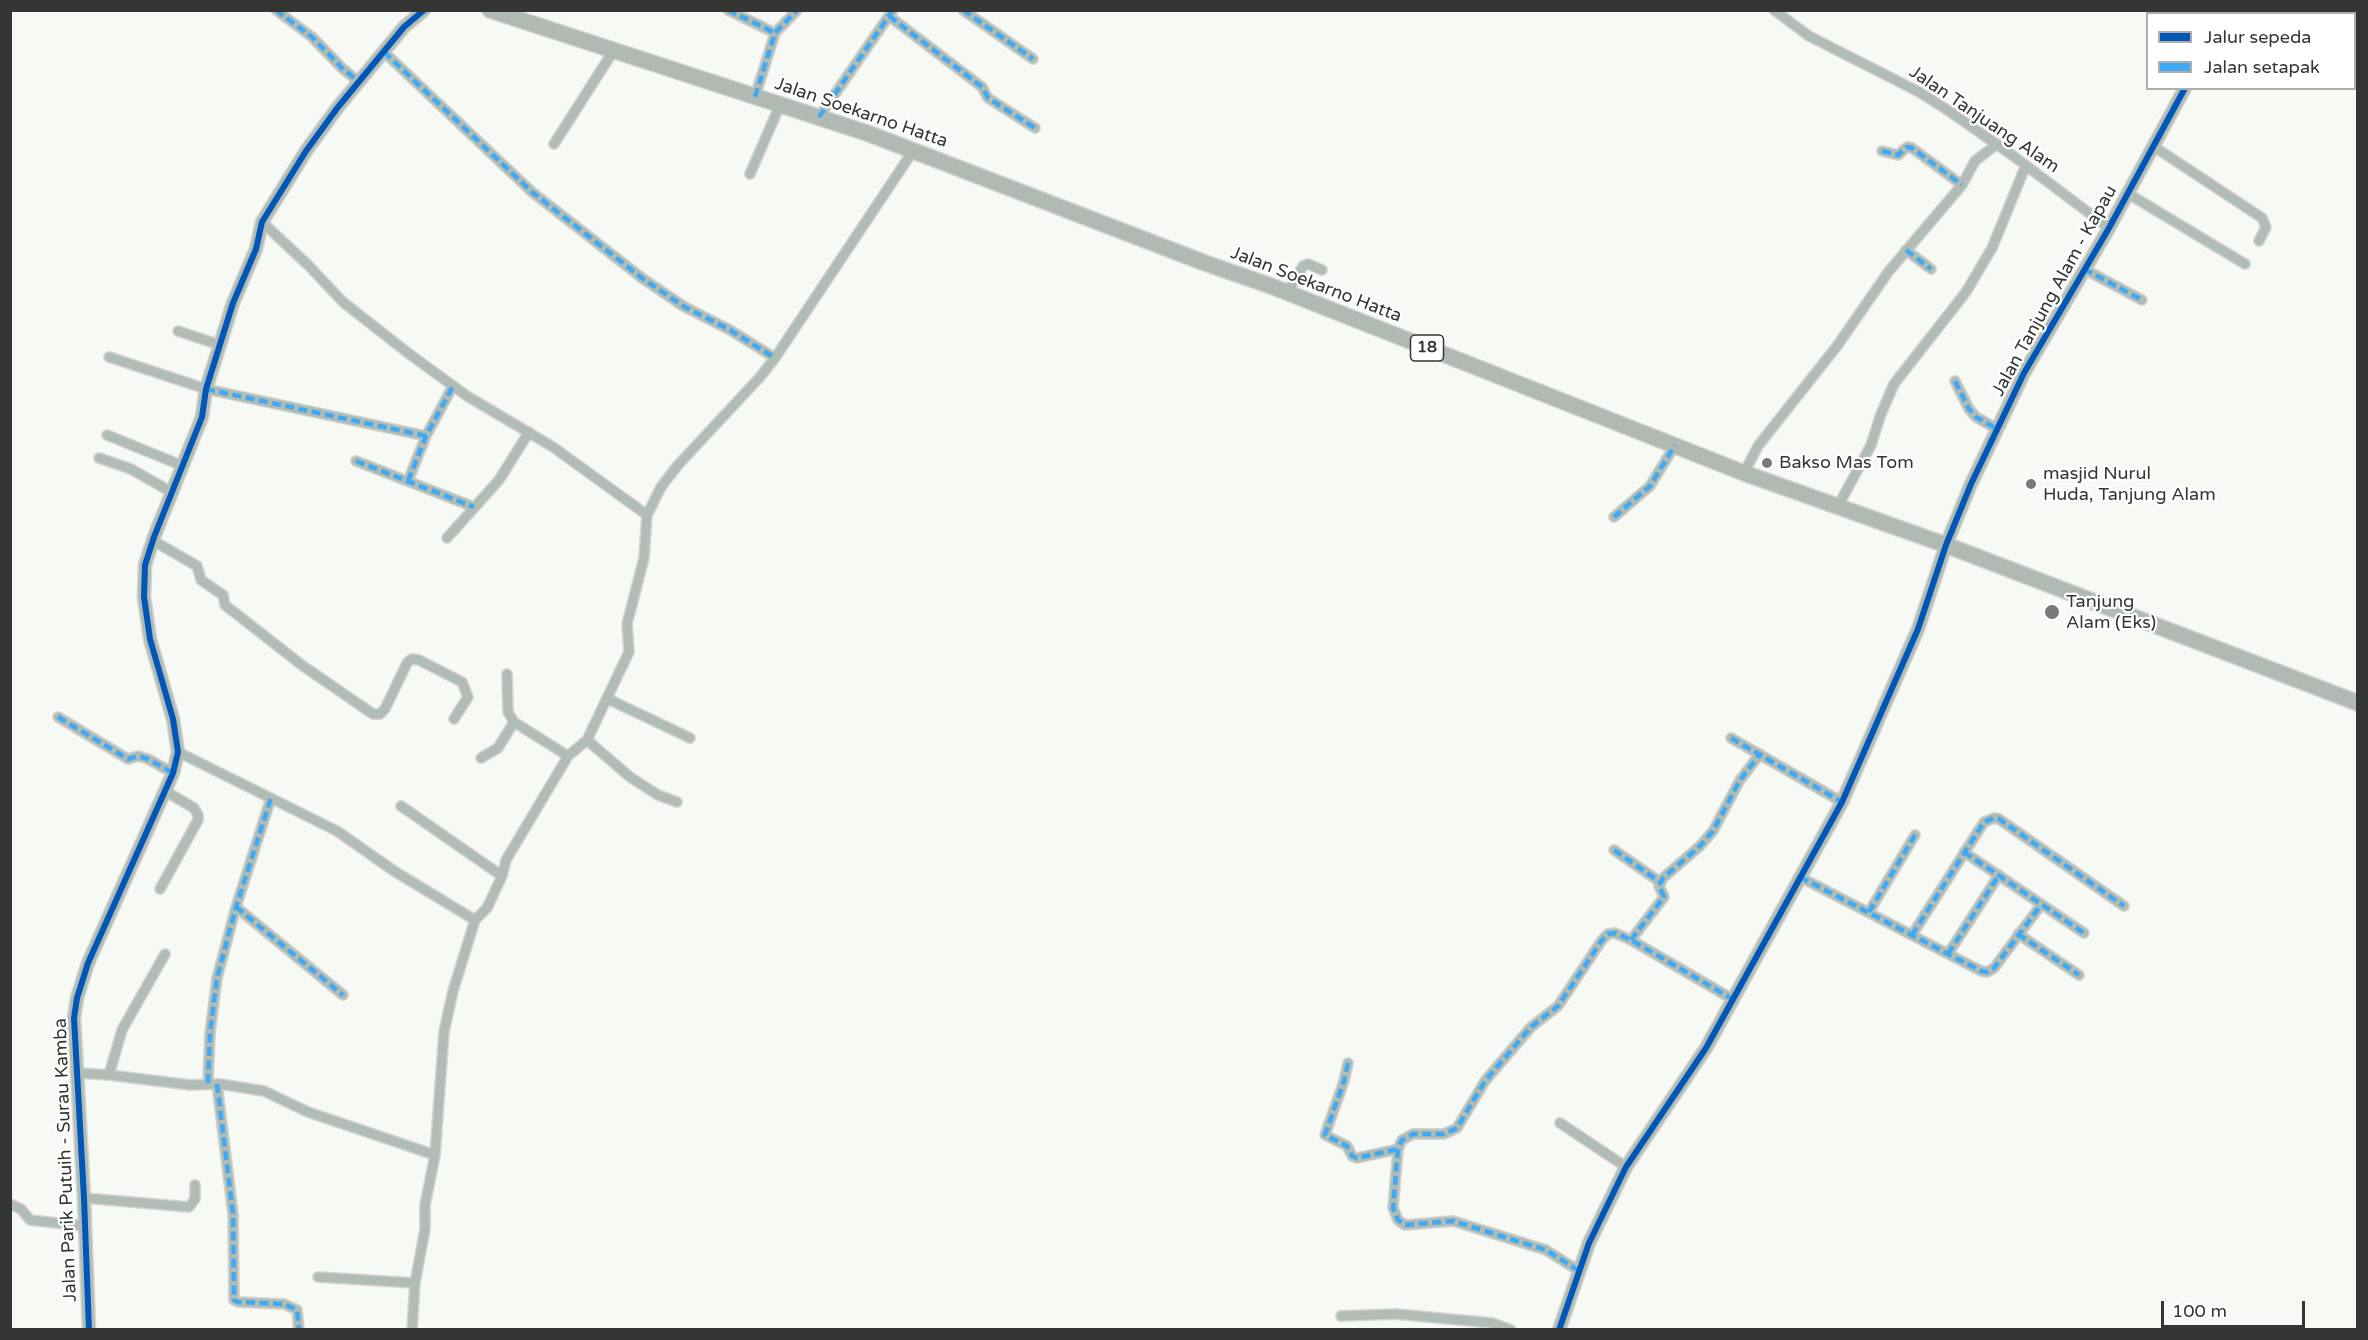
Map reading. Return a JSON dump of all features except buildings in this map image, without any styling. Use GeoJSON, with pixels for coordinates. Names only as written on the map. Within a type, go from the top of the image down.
{"type":"FeatureCollection","features":[{"type":"Feature","properties":{"kind":"highway","name":"Jalan Soekarno Hatta"},"geometry":{"type":"LineString","coordinates":[[490,10],[819,117],[913,151],[1287,293],[1744,473],[1946,545],[2358,703]]}},
{"type":"Feature","properties":{"kind":"street"},"geometry":{"type":"LineString","coordinates":[[276,10],[312,37],[358,81]]}},
{"type":"Feature","properties":{"kind":"street","name":"Jalan Parik Putuih - Surau Kamba"},"geometry":{"type":"LineString","coordinates":[[88,1329],[84,1198],[74,1018],[82,979],[173,773],[178,752],[173,720],[150,639],[144,597],[145,565],[152,540],[202,417],[206,389],[233,303],[256,249],[262,222],[315,138],[358,81],[404,27],[424,10]]}},
{"type":"Feature","properties":{"kind":"street"},"geometry":{"type":"LineString","coordinates":[[728,10],[775,33]]}},
{"type":"Feature","properties":{"kind":"street"},"geometry":{"type":"LineString","coordinates":[[755,97],[775,33],[797,10]]}},
{"type":"Feature","properties":{"kind":"street"},"geometry":{"type":"LineString","coordinates":[[963,10],[1033,59]]}},
{"type":"Feature","properties":{"kind":"street","name":"Jalan Tanjuang Alam"},"geometry":{"type":"LineString","coordinates":[[1774,10],[1809,36],[1919,92],[1997,144],[2109,228]]}},
{"type":"Feature","properties":{"kind":"street"},"geometry":{"type":"LineString","coordinates":[[819,117],[891,13],[982,87],[988,98],[1035,128]]}},
{"type":"Feature","properties":{"kind":"street"},"geometry":{"type":"LineString","coordinates":[[554,144],[614,50]]}},
{"type":"Feature","properties":{"kind":"street"},"geometry":{"type":"LineString","coordinates":[[384,52],[532,192],[642,278],[675,300],[775,358]]}},
{"type":"Feature","properties":{"kind":"street","name":"Jalan Tanjung Alam - Kapau"},"geometry":{"type":"LineString","coordinates":[[1559,1329],[1601,1215],[1626,1167],[1706,1048],[1842,802],[1918,629],[1946,545],[1997,429],[2024,373],[2109,228],[2184,90]]}},
{"type":"Feature","properties":{"kind":"street"},"geometry":{"type":"LineString","coordinates":[[750,174],[780,105]]}},
{"type":"Feature","properties":{"kind":"street"},"geometry":{"type":"LineString","coordinates":[[1744,473],[1758,446],[1837,346],[1889,271],[1962,185],[1975,161],[1997,144]]}},
{"type":"Feature","properties":{"kind":"street"},"geometry":{"type":"LineString","coordinates":[[2153,146],[2262,218],[2266,227],[2259,241]]}},
{"type":"Feature","properties":{"kind":"street"},"geometry":{"type":"LineString","coordinates":[[1882,151],[1898,155],[1907,147],[1912,148],[1962,185]]}},
{"type":"Feature","properties":{"kind":"street"},"geometry":{"type":"LineString","coordinates":[[412,1329],[415,1283],[425,1229],[424,1205],[435,1155],[444,1032],[453,991],[476,920],[487,908],[502,876],[506,860],[568,756],[586,740],[629,652],[627,624],[644,558],[647,515],[660,487],[760,378],[775,358],[913,151]]}},
{"type":"Feature","properties":{"kind":"street"},"geometry":{"type":"LineString","coordinates":[[1837,508],[1871,445],[1894,384],[1965,292],[1992,248],[2026,165]]}},
{"type":"Feature","properties":{"kind":"street"},"geometry":{"type":"LineString","coordinates":[[2127,193],[2245,264]]}},
{"type":"Feature","properties":{"kind":"street"},"geometry":{"type":"LineString","coordinates":[[262,222],[308,265],[343,303],[453,386],[553,447],[647,515]]}},
{"type":"Feature","properties":{"kind":"street"},"geometry":{"type":"LineString","coordinates":[[1906,250],[1932,268]]}},
{"type":"Feature","properties":{"kind":"street"},"geometry":{"type":"LineString","coordinates":[[1287,293],[1303,266],[1308,264],[1322,270]]}},
{"type":"Feature","properties":{"kind":"street"},"geometry":{"type":"LineString","coordinates":[[2084,269],[2142,300]]}},
{"type":"Feature","properties":{"kind":"street"},"geometry":{"type":"LineString","coordinates":[[178,331],[220,345]]}},
{"type":"Feature","properties":{"kind":"street"},"geometry":{"type":"LineString","coordinates":[[109,357],[206,389],[426,436]]}},
{"type":"Feature","properties":{"kind":"street"},"geometry":{"type":"LineString","coordinates":[[1955,381],[1969,409],[1976,417],[1997,429]]}},
{"type":"Feature","properties":{"kind":"street"},"geometry":{"type":"LineString","coordinates":[[408,481],[426,436],[453,386]]}},
{"type":"Feature","properties":{"kind":"street"},"geometry":{"type":"LineString","coordinates":[[447,538],[499,480],[529,432]]}},
{"type":"Feature","properties":{"kind":"street"},"geometry":{"type":"LineString","coordinates":[[106,435],[183,466]]}},
{"type":"Feature","properties":{"kind":"street"},"geometry":{"type":"LineString","coordinates":[[1614,517],[1650,486],[1675,445]]}},
{"type":"Feature","properties":{"kind":"street"},"geometry":{"type":"LineString","coordinates":[[99,458],[131,469],[173,493]]}},
{"type":"Feature","properties":{"kind":"street"},"geometry":{"type":"LineString","coordinates":[[356,461],[474,507]]}},
{"type":"Feature","properties":{"kind":"street"},"geometry":{"type":"LineString","coordinates":[[152,540],[197,566],[201,579],[223,595],[225,605],[303,666],[373,714],[380,714],[386,709],[407,663],[412,658],[462,682],[468,697],[454,719]]}},
{"type":"Feature","properties":{"kind":"street"},"geometry":{"type":"LineString","coordinates":[[507,674],[508,712],[514,723],[568,756]]}},
{"type":"Feature","properties":{"kind":"street"},"geometry":{"type":"LineString","coordinates":[[608,699],[690,738]]}},
{"type":"Feature","properties":{"kind":"street"},"geometry":{"type":"LineString","coordinates":[[58,717],[128,759],[138,756],[148,759],[173,773]]}},
{"type":"Feature","properties":{"kind":"street"},"geometry":{"type":"LineString","coordinates":[[481,758],[498,748],[514,723]]}},
{"type":"Feature","properties":{"kind":"street"},"geometry":{"type":"LineString","coordinates":[[1731,738],[1842,802]]}},
{"type":"Feature","properties":{"kind":"street"},"geometry":{"type":"LineString","coordinates":[[586,740],[630,777],[658,795],[677,802]]}},
{"type":"Feature","properties":{"kind":"street"},"geometry":{"type":"LineString","coordinates":[[178,752],[337,831],[394,871],[476,920]]}},
{"type":"Feature","properties":{"kind":"street"},"geometry":{"type":"LineString","coordinates":[[1631,940],[1664,897],[1659,886],[1660,882],[1713,831],[1740,780],[1760,754]]}},
{"type":"Feature","properties":{"kind":"street"},"geometry":{"type":"LineString","coordinates":[[160,889],[198,820],[194,808],[165,791]]}},
{"type":"Feature","properties":{"kind":"street"},"geometry":{"type":"LineString","coordinates":[[271,798],[236,907],[217,978],[210,1033],[213,1084],[233,1214],[234,1300],[284,1304],[297,1310],[299,1329]]}},
{"type":"Feature","properties":{"kind":"street"},"geometry":{"type":"LineString","coordinates":[[401,806],[502,876]]}},
{"type":"Feature","properties":{"kind":"street"},"geometry":{"type":"LineString","coordinates":[[1912,935],[1988,818],[1999,819],[2124,906]]}},
{"type":"Feature","properties":{"kind":"street"},"geometry":{"type":"LineString","coordinates":[[1869,912],[1916,835]]}},
{"type":"Feature","properties":{"kind":"street"},"geometry":{"type":"LineString","coordinates":[[1614,849],[1660,882]]}},
{"type":"Feature","properties":{"kind":"street"},"geometry":{"type":"LineString","coordinates":[[1964,852],[2084,933]]}},
{"type":"Feature","properties":{"kind":"street"},"geometry":{"type":"LineString","coordinates":[[1948,954],[1999,875]]}},
{"type":"Feature","properties":{"kind":"street"},"geometry":{"type":"LineString","coordinates":[[1800,877],[1981,971],[1987,972],[1994,968],[2041,904]]}},
{"type":"Feature","properties":{"kind":"street"},"geometry":{"type":"LineString","coordinates":[[236,907],[343,994]]}},
{"type":"Feature","properties":{"kind":"street"},"geometry":{"type":"LineString","coordinates":[[1579,1271],[1539,1248],[1454,1221],[1405,1225],[1398,1220],[1393,1208],[1398,1149],[1407,1135],[1444,1134],[1457,1128],[1485,1081],[1531,1027],[1558,1006],[1608,934],[1615,933],[1631,940],[1734,1000]]}},
{"type":"Feature","properties":{"kind":"street"},"geometry":{"type":"LineString","coordinates":[[2018,934],[2079,975]]}},
{"type":"Feature","properties":{"kind":"street"},"geometry":{"type":"LineString","coordinates":[[109,1075],[122,1030],[165,954]]}},
{"type":"Feature","properties":{"kind":"street"},"geometry":{"type":"LineString","coordinates":[[1348,1063],[1325,1135],[1347,1146],[1352,1156],[1357,1158],[1398,1149]]}},
{"type":"Feature","properties":{"kind":"street"},"geometry":{"type":"LineString","coordinates":[[78,1073],[190,1085],[213,1084],[264,1091],[308,1112],[435,1155]]}},
{"type":"Feature","properties":{"kind":"street"},"geometry":{"type":"LineString","coordinates":[[1560,1123],[1626,1167]]}},
{"type":"Feature","properties":{"kind":"street"},"geometry":{"type":"LineString","coordinates":[[84,1198],[189,1207],[195,1199],[195,1185]]}},
{"type":"Feature","properties":{"kind":"street"},"geometry":{"type":"LineString","coordinates":[[10,1204],[21,1209],[30,1220],[84,1226]]}},
{"type":"Feature","properties":{"kind":"street"},"geometry":{"type":"LineString","coordinates":[[318,1277],[415,1283]]}},
{"type":"Feature","properties":{"kind":"street"},"geometry":{"type":"LineString","coordinates":[[1341,1316],[1396,1314],[1492,1323],[1511,1329]]}},
{"type":"Feature","properties":{"kind":"marked path"},"geometry":{"type":"LineString","coordinates":[[276,10],[312,37],[358,81]]}},
{"type":"Feature","properties":{"kind":"marked path"},"geometry":{"type":"LineString","coordinates":[[728,10],[775,33]]}},
{"type":"Feature","properties":{"kind":"marked path"},"geometry":{"type":"LineString","coordinates":[[755,97],[775,33],[797,10]]}},
{"type":"Feature","properties":{"kind":"marked path"},"geometry":{"type":"LineString","coordinates":[[819,117],[893,10]]}},
{"type":"Feature","properties":{"kind":"marked path"},"geometry":{"type":"LineString","coordinates":[[963,10],[1033,59]]}},
{"type":"Feature","properties":{"kind":"marked path"},"geometry":{"type":"LineString","coordinates":[[889,16],[982,87],[988,98],[1035,128]]}},
{"type":"Feature","properties":{"kind":"marked path"},"geometry":{"type":"LineString","coordinates":[[384,52],[532,192],[642,278],[683,306],[730,330],[775,358]]}},
{"type":"Feature","properties":{"kind":"marked path"},"geometry":{"type":"LineString","coordinates":[[1882,151],[1898,155],[1907,147],[1912,148],[1962,185]]}},
{"type":"Feature","properties":{"kind":"marked path"},"geometry":{"type":"LineString","coordinates":[[1906,250],[1931,269]]}},
{"type":"Feature","properties":{"kind":"marked path"},"geometry":{"type":"LineString","coordinates":[[2084,269],[2142,300]]}},
{"type":"Feature","properties":{"kind":"marked path"},"geometry":{"type":"LineString","coordinates":[[1955,381],[1969,409],[1976,417],[1997,429]]}},
{"type":"Feature","properties":{"kind":"marked path"},"geometry":{"type":"LineString","coordinates":[[408,481],[426,436],[453,386]]}},
{"type":"Feature","properties":{"kind":"marked path"},"geometry":{"type":"LineString","coordinates":[[206,389],[426,436]]}},
{"type":"Feature","properties":{"kind":"marked path"},"geometry":{"type":"LineString","coordinates":[[1614,517],[1650,486],[1675,445]]}},
{"type":"Feature","properties":{"kind":"marked path"},"geometry":{"type":"LineString","coordinates":[[356,461],[474,507]]}},
{"type":"Feature","properties":{"kind":"marked path"},"geometry":{"type":"LineString","coordinates":[[58,717],[128,759],[138,756],[148,759],[173,773]]}},
{"type":"Feature","properties":{"kind":"marked path"},"geometry":{"type":"LineString","coordinates":[[1731,738],[1842,802]]}},
{"type":"Feature","properties":{"kind":"marked path"},"geometry":{"type":"LineString","coordinates":[[1631,940],[1664,897],[1659,886],[1663,878],[1700,846],[1713,831],[1740,780],[1760,754]]}},
{"type":"Feature","properties":{"kind":"marked path"},"geometry":{"type":"LineString","coordinates":[[208,1083],[210,1033],[217,978],[236,907],[271,798]]}},
{"type":"Feature","properties":{"kind":"marked path"},"geometry":{"type":"LineString","coordinates":[[1912,935],[1984,822],[1994,818],[1999,819],[2124,906]]}},
{"type":"Feature","properties":{"kind":"marked path"},"geometry":{"type":"LineString","coordinates":[[1869,912],[1915,835]]}},
{"type":"Feature","properties":{"kind":"marked path"},"geometry":{"type":"LineString","coordinates":[[1614,850],[1660,882]]}},
{"type":"Feature","properties":{"kind":"marked path"},"geometry":{"type":"LineString","coordinates":[[1964,852],[2084,933]]}},
{"type":"Feature","properties":{"kind":"marked path"},"geometry":{"type":"LineString","coordinates":[[1948,954],[1999,875]]}},
{"type":"Feature","properties":{"kind":"marked path"},"geometry":{"type":"LineString","coordinates":[[1800,877],[1981,971],[1987,972],[1994,968],[2041,905]]}},
{"type":"Feature","properties":{"kind":"marked path"},"geometry":{"type":"LineString","coordinates":[[236,907],[343,995]]}},
{"type":"Feature","properties":{"kind":"marked path"},"geometry":{"type":"LineString","coordinates":[[1579,1271],[1546,1250],[1453,1221],[1405,1225],[1398,1220],[1393,1208],[1398,1149],[1402,1140],[1413,1134],[1444,1134],[1457,1128],[1485,1081],[1531,1027],[1558,1006],[1608,934],[1615,933],[1631,940],[1734,1000]]}},
{"type":"Feature","properties":{"kind":"marked path"},"geometry":{"type":"LineString","coordinates":[[2018,934],[2079,975]]}},
{"type":"Feature","properties":{"kind":"marked path"},"geometry":{"type":"LineString","coordinates":[[1348,1063],[1325,1135],[1347,1146],[1352,1156],[1357,1158],[1398,1149]]}},
{"type":"Feature","properties":{"kind":"marked path"},"geometry":{"type":"LineString","coordinates":[[217,1084],[233,1214],[234,1300],[284,1304],[297,1310],[299,1330]]}},
{"type":"Feature","properties":{"kind":"cycle path"},"geometry":{"type":"LineString","coordinates":[[89,1330],[74,1018],[77,998],[88,963],[173,773],[178,752],[173,719],[150,639],[144,597],[145,565],[202,417],[206,389],[233,303],[256,249],[262,222],[306,151],[338,107],[404,27],[424,10]]}},
{"type":"Feature","properties":{"kind":"cycle path"},"geometry":{"type":"LineString","coordinates":[[1559,1330],[1589,1243],[1626,1167],[1706,1048],[1842,802],[1918,629],[1946,545],[1971,484],[2024,373],[2109,228],[2184,90]]}},
{"type":"Feature","properties":{"kind":"place","name":"Bakso Mas Tom"},"geometry":{"type":"Point","coordinates":[1767,463]}},
{"type":"Feature","properties":{"kind":"place","name":"masjid Nurul Huda, Tanjung Alam"},"geometry":{"type":"Point","coordinates":[2031,484]}},
{"type":"Feature","properties":{"kind":"place","name":"Tanjung Alam (Eks)"},"geometry":{"type":"Point","coordinates":[2052,612]}}]}
